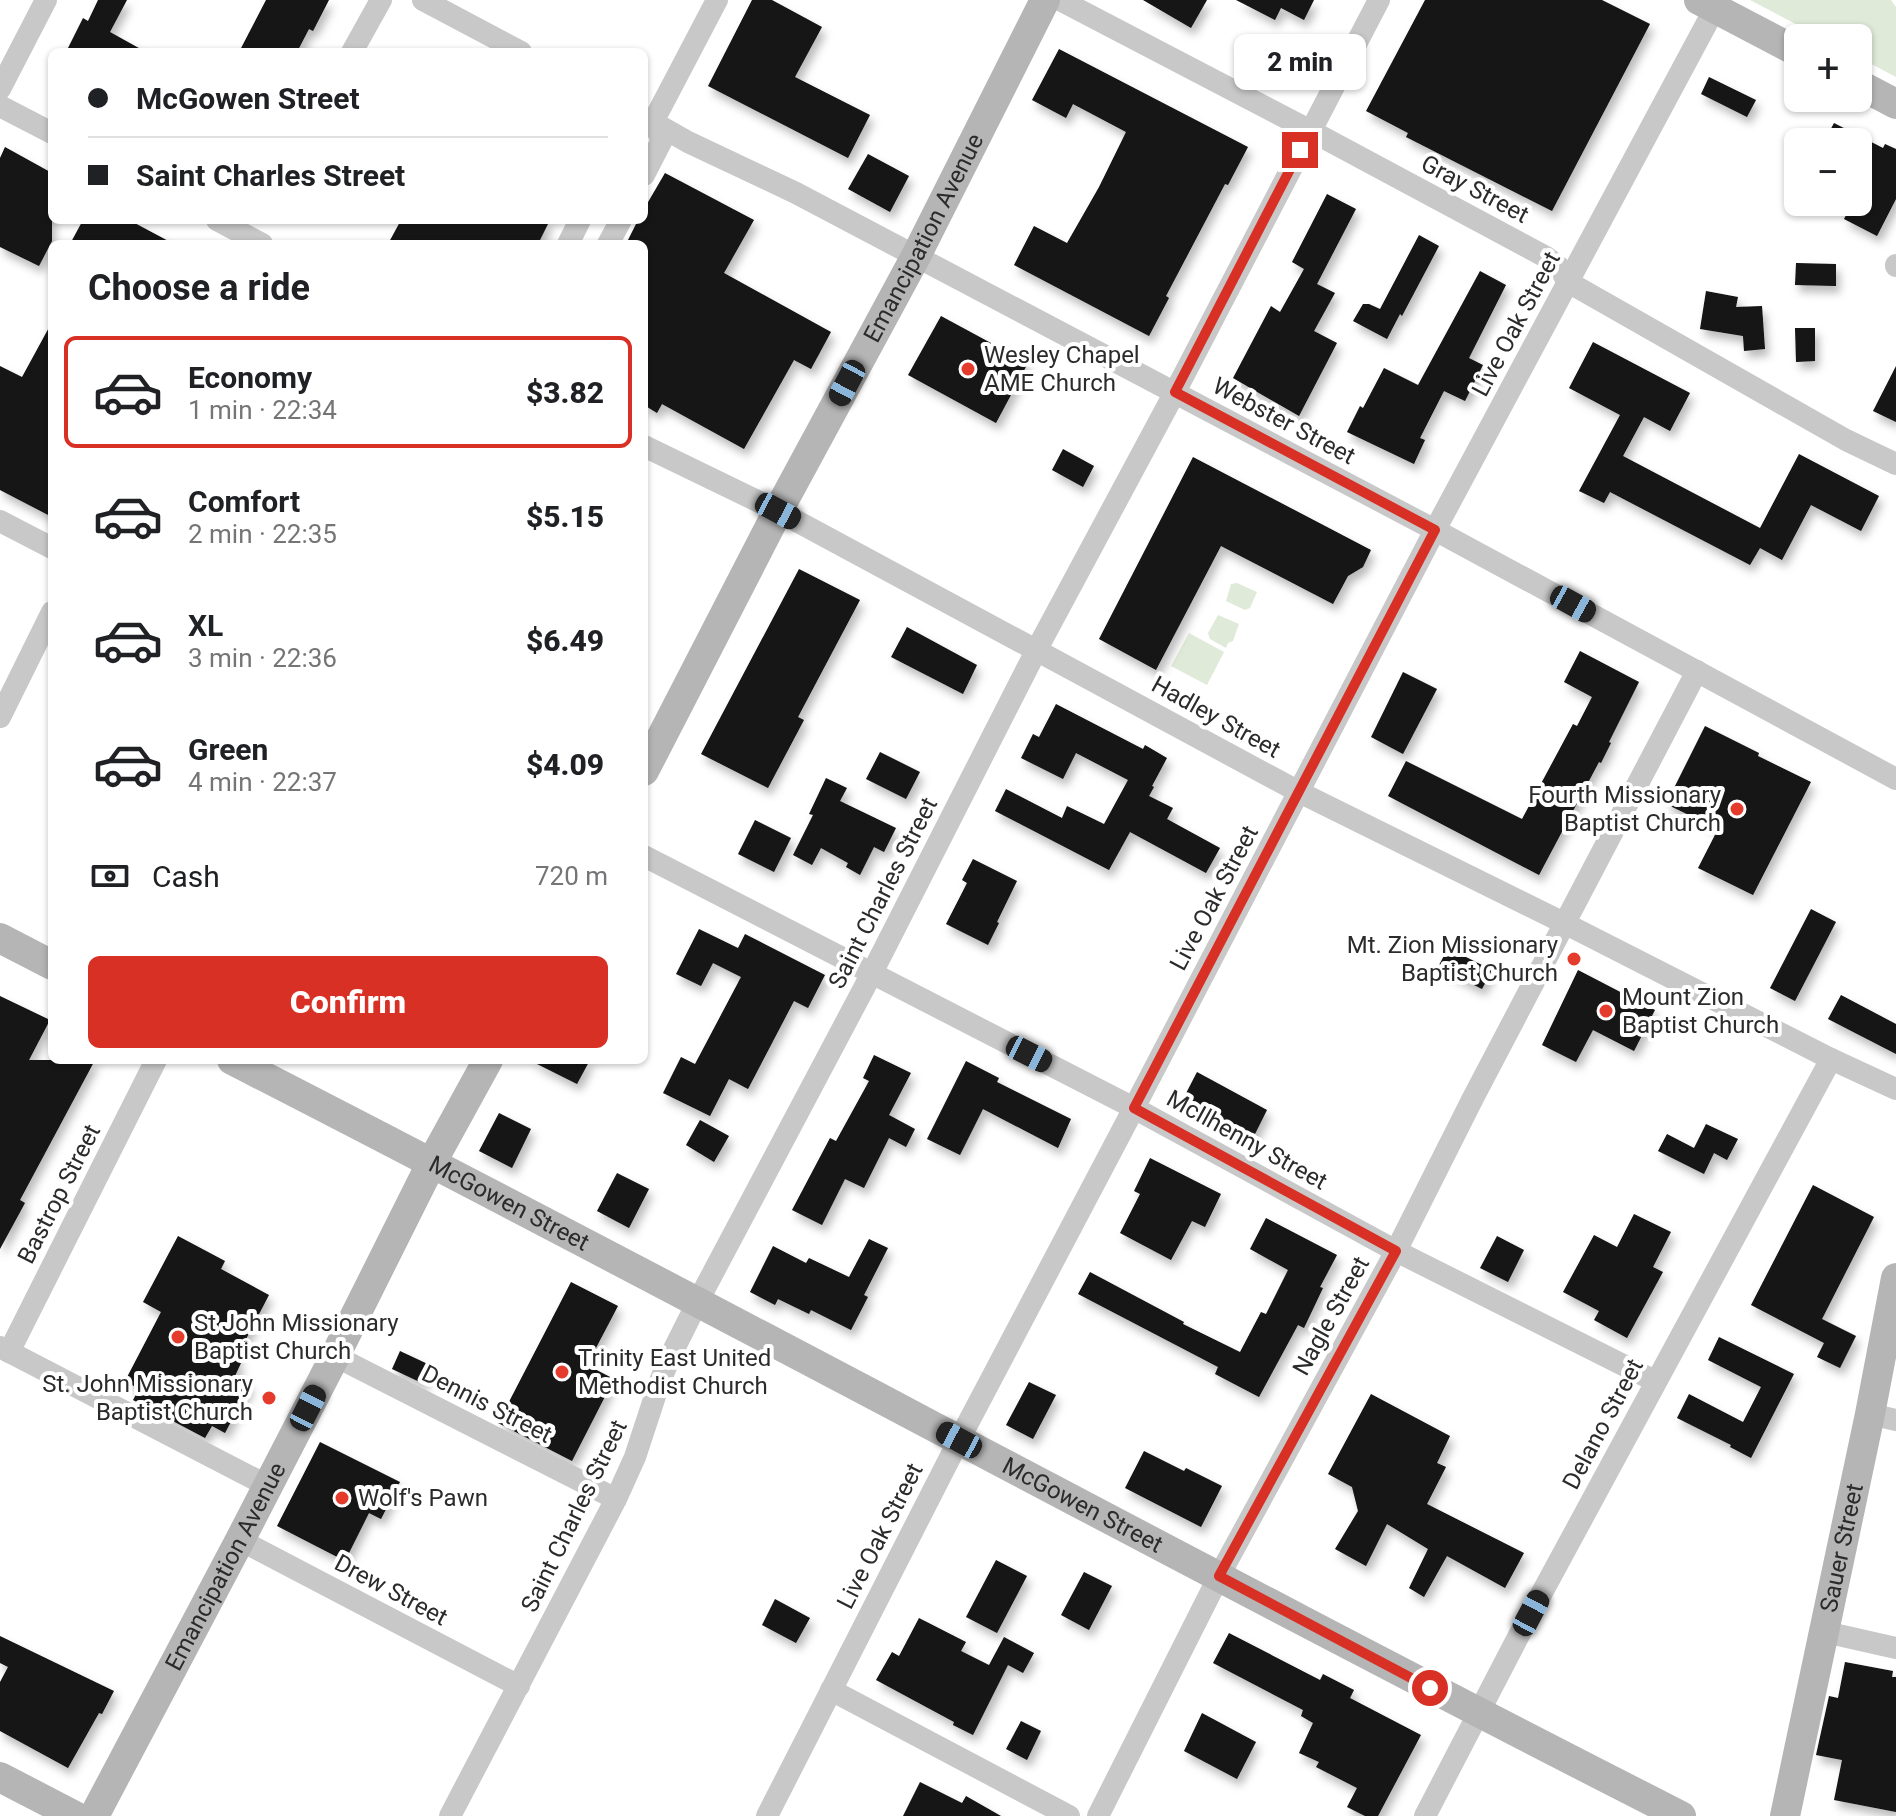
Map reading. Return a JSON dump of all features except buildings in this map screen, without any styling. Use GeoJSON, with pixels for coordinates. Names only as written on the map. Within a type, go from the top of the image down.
{"type":"FeatureCollection","features":[{"type":"Feature","properties":{"kind":"street"},"geometry":{"type":"LineString","coordinates":[[0,89],[46,0]]}},
{"type":"Feature","properties":{"kind":"street"},"geometry":{"type":"LineString","coordinates":[[354,48],[381,0]]}},
{"type":"Feature","properties":{"kind":"street"},"geometry":{"type":"LineString","coordinates":[[423,0],[513,48]]}},
{"type":"Feature","properties":{"kind":"street"},"geometry":{"type":"LineString","coordinates":[[648,119],[717,0]]}},
{"type":"Feature","properties":{"kind":"street","name":"Emancipation Avenue"},"geometry":{"type":"LineString","coordinates":[[648,763],[778,511],[916,256],[1045,0]]}},
{"type":"Feature","properties":{"kind":"street","name":"Gray Street"},"geometry":{"type":"LineString","coordinates":[[1060,0],[1546,257],[1559,267],[1568,282],[1846,440],[1896,464]]}},
{"type":"Feature","properties":{"kind":"street","name":"Saint Charles Street"},"geometry":{"type":"LineString","coordinates":[[450,1816],[616,1499],[635,1457],[670,1357],[697,1303],[1379,0]]}},
{"type":"Feature","properties":{"kind":"street"},"geometry":{"type":"LineString","coordinates":[[1707,4],[1784,45]]}},
{"type":"Feature","properties":{"kind":"street","name":"Live Oak Street"},"geometry":{"type":"LineString","coordinates":[[767,1816],[959,1440],[1568,282],[1707,4]]}},
{"type":"Feature","properties":{"kind":"street"},"geometry":{"type":"LineString","coordinates":[[1872,91],[1896,104]]}},
{"type":"Feature","properties":{"kind":"street"},"geometry":{"type":"LineString","coordinates":[[0,106],[48,131]]}},
{"type":"Feature","properties":{"kind":"street"},"geometry":{"type":"LineString","coordinates":[[648,122],[662,140],[648,167]]}},
{"type":"Feature","properties":{"kind":"street","name":"Webster Street"},"geometry":{"type":"LineString","coordinates":[[648,122],[796,193],[1175,392],[1896,779]]}},
{"type":"Feature","properties":{"kind":"street"},"geometry":{"type":"LineString","coordinates":[[226,224],[254,236]]}},
{"type":"Feature","properties":{"kind":"street","name":"Hadley Street"},"geometry":{"type":"LineString","coordinates":[[648,448],[778,511],[1299,792],[1896,1089]]}},
{"type":"Feature","properties":{"kind":"street"},"geometry":{"type":"LineString","coordinates":[[0,521],[48,546]]}},
{"type":"Feature","properties":{"kind":"street"},"geometry":{"type":"LineString","coordinates":[[0,717],[48,620]]}},
{"type":"Feature","properties":{"kind":"street","name":"Nagle Street"},"geometry":{"type":"LineString","coordinates":[[1098,1816],[1219,1576],[1396,1251],[1697,671]]}},
{"type":"Feature","properties":{"kind":"street","name":"McIlhenny Street"},"geometry":{"type":"LineString","coordinates":[[648,858],[1134,1108],[1396,1251],[1655,1381]]}},
{"type":"Feature","properties":{"kind":"street"},"geometry":{"type":"LineString","coordinates":[[0,938],[48,963]]}},
{"type":"Feature","properties":{"kind":"street","name":"Delano Street"},"geometry":{"type":"LineString","coordinates":[[1425,1816],[1655,1381],[1831,1059]]}},
{"type":"Feature","properties":{"kind":"street","name":"Bastrop Street"},"geometry":{"type":"LineString","coordinates":[[4,1350],[154,1064]]}},
{"type":"Feature","properties":{"kind":"street","name":"McGowen Street"},"geometry":{"type":"LineString","coordinates":[[240,1064],[432,1162],[1477,1713],[1681,1816]]}},
{"type":"Feature","properties":{"kind":"street","name":"Emancipation Avenue"},"geometry":{"type":"LineString","coordinates":[[94,1816],[268,1486],[432,1162],[486,1064]]}},
{"type":"Feature","properties":{"kind":"street","name":"Sauer Street"},"geometry":{"type":"LineString","coordinates":[[1785,1816],[1825,1632],[1883,1417],[1896,1278]]}},
{"type":"Feature","properties":{"kind":"street"},"geometry":{"type":"LineString","coordinates":[[4,1350],[268,1486]]}},
{"type":"Feature","properties":{"kind":"street","name":"Dennis Street"},"geometry":{"type":"LineString","coordinates":[[335,1356],[616,1499]]}},
{"type":"Feature","properties":{"kind":"street","name":"Drew Street"},"geometry":{"type":"LineString","coordinates":[[240,1540],[519,1686]]}},
{"type":"Feature","properties":{"kind":"street"},"geometry":{"type":"LineString","coordinates":[[1825,1632],[1896,1648]]}},
{"type":"Feature","properties":{"kind":"street"},"geometry":{"type":"LineString","coordinates":[[831,1690],[1069,1816]]}},
{"type":"Feature","properties":{"kind":"street"},"geometry":{"type":"LineString","coordinates":[[0,1777],[75,1816]]}},
{"type":"Feature","properties":{"kind":"green space"},"geometry":{"type":"Polygon","coordinates":[[[1750,0],[1891,0],[1896,7],[1896,77],[1872,64],[1872,24],[1795,24],[1750,0]]]}},
{"type":"Feature","properties":{"kind":"green space"},"geometry":{"type":"Polygon","coordinates":[[[1237,583],[1257,592],[1250,608],[1245,610],[1226,601],[1231,584],[1237,583]]]}},
{"type":"Feature","properties":{"kind":"green space"},"geometry":{"type":"Polygon","coordinates":[[[1218,615],[1239,624],[1233,641],[1226,648],[1210,639],[1208,633],[1218,615]]]}},
{"type":"Feature","properties":{"kind":"green space"},"geometry":{"type":"Polygon","coordinates":[[[1189,633],[1224,652],[1207,685],[1171,666],[1189,633]]]}},
{"type":"Feature","properties":{"kind":"place","name":"Wesley Chapel AME Church"},"geometry":{"type":"Point","coordinates":[968,369]}},
{"type":"Feature","properties":{"kind":"place","name":"Fourth Missionary Baptist Church"},"geometry":{"type":"Point","coordinates":[1737,809]}},
{"type":"Feature","properties":{"kind":"place","name":"Mt. Zion Missionary Baptist Church"},"geometry":{"type":"Point","coordinates":[1574,959]}},
{"type":"Feature","properties":{"kind":"place","name":"Mount Zion Baptist Church"},"geometry":{"type":"Point","coordinates":[1606,1011]}},
{"type":"Feature","properties":{"kind":"place","name":"St John Missionary Baptist Church"},"geometry":{"type":"Point","coordinates":[178,1337]}},
{"type":"Feature","properties":{"kind":"place","name":"Trinity East United Methodist Church"},"geometry":{"type":"Point","coordinates":[562,1372]}},
{"type":"Feature","properties":{"kind":"place","name":"St. John Missionary Baptist Church"},"geometry":{"type":"Point","coordinates":[269,1398]}},
{"type":"Feature","properties":{"kind":"place","name":"Wolf's Pawn"},"geometry":{"type":"Point","coordinates":[342,1498]}},
{"type":"Feature","properties":{"kind":"route"},"geometry":{"type":"LineString","coordinates":[[1300,150],[1175,392],[1435,530],[1134,1108],[1396,1251],[1219,1576],[1430,1688]]}}]}
